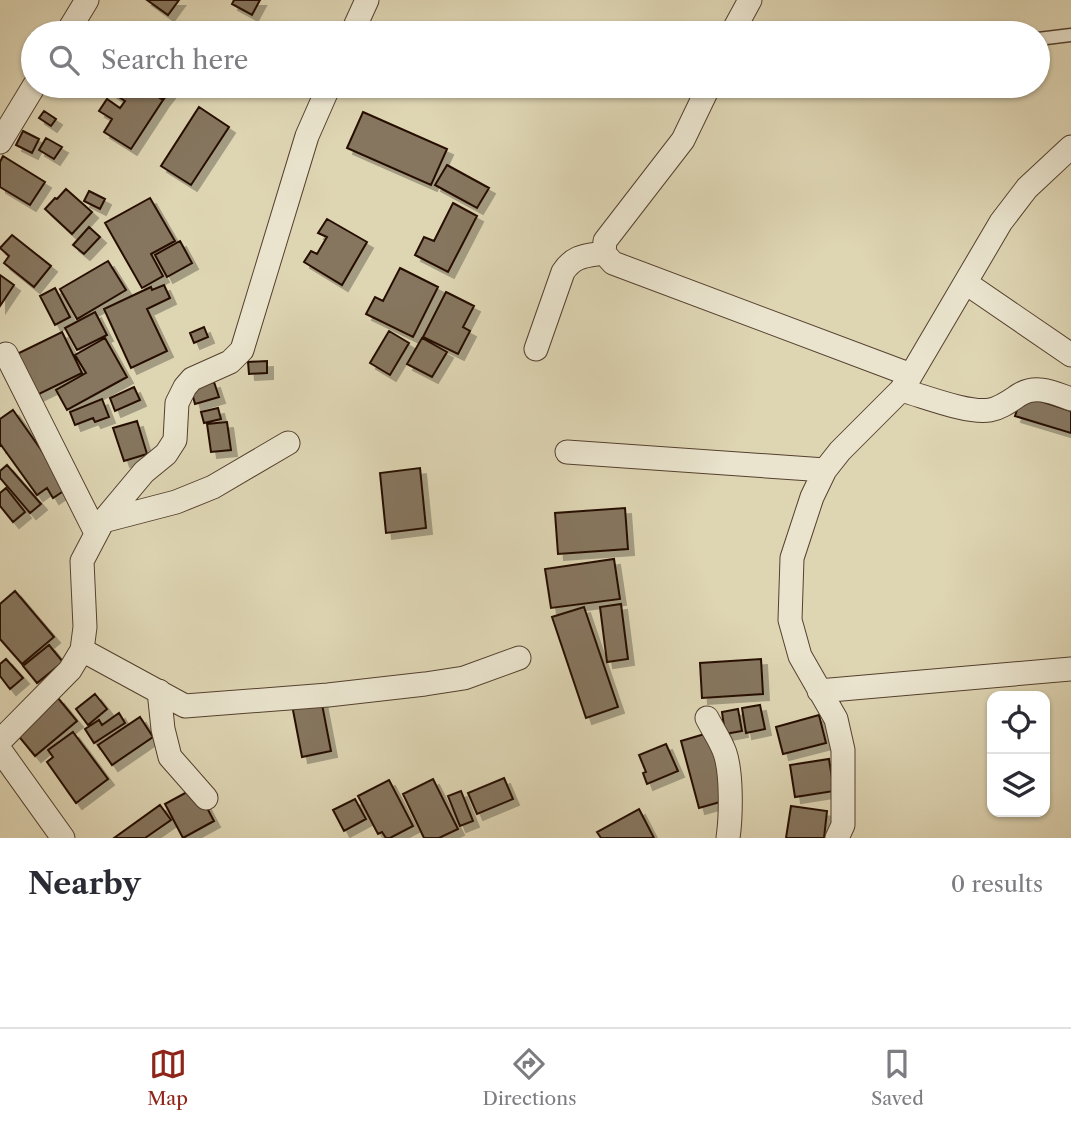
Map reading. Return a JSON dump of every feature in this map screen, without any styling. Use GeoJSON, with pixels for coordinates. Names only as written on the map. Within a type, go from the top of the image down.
{"type":"FeatureCollection","features":[{"type":"Feature","properties":{"kind":"street"},"geometry":{"type":"LineString","coordinates":[[74,21],[87,0]]}},
{"type":"Feature","properties":{"kind":"street"},"geometry":{"type":"LineString","coordinates":[[357,21],[366,0]]}},
{"type":"Feature","properties":{"kind":"street"},"geometry":{"type":"LineString","coordinates":[[739,21],[750,0]]}},
{"type":"Feature","properties":{"kind":"street"},"geometry":{"type":"LineString","coordinates":[[0,142],[27,98]]}},
{"type":"Feature","properties":{"kind":"street"},"geometry":{"type":"LineString","coordinates":[[0,741],[70,670],[82,650],[85,627],[82,561],[100,527],[144,472],[171,447],[175,440],[177,403],[185,387],[192,379],[230,362],[242,350],[307,136],[324,98]]}},
{"type":"Feature","properties":{"kind":"street"},"geometry":{"type":"LineString","coordinates":[[703,98],[683,140],[605,241],[604,253],[613,263],[973,410],[991,410],[1033,389],[1047,390],[1071,399]]}},
{"type":"Feature","properties":{"kind":"street"},"geometry":{"type":"LineString","coordinates":[[837,838],[843,825],[843,750],[836,719],[800,656],[790,620],[792,558],[812,497],[825,470],[840,451],[906,382],[1001,222],[1027,188],[1071,147]]}},
{"type":"Feature","properties":{"kind":"street"},"geometry":{"type":"LineString","coordinates":[[536,349],[563,272],[569,263],[580,257],[604,253]]}},
{"type":"Feature","properties":{"kind":"street"},"geometry":{"type":"LineString","coordinates":[[966,283],[1071,355]]}},
{"type":"Feature","properties":{"kind":"street"},"geometry":{"type":"LineString","coordinates":[[6,354],[100,527]]}},
{"type":"Feature","properties":{"kind":"street"},"geometry":{"type":"LineString","coordinates":[[100,527],[213,487],[288,443]]}},
{"type":"Feature","properties":{"kind":"street"},"geometry":{"type":"LineString","coordinates":[[567,452],[825,470]]}},
{"type":"Feature","properties":{"kind":"street"},"geometry":{"type":"LineString","coordinates":[[82,650],[185,706],[425,684],[464,678],[519,658]]}},
{"type":"Feature","properties":{"kind":"street"},"geometry":{"type":"LineString","coordinates":[[819,691],[1071,669]]}},
{"type":"Feature","properties":{"kind":"street"},"geometry":{"type":"LineString","coordinates":[[159,691],[163,729],[170,757],[206,798]]}},
{"type":"Feature","properties":{"kind":"street"},"geometry":{"type":"LineString","coordinates":[[707,718],[726,755],[730,787],[730,823],[727,838]]}},
{"type":"Feature","properties":{"kind":"street"},"geometry":{"type":"LineString","coordinates":[[0,750],[63,838]]}},
{"type":"Feature","properties":{"kind":"lane"},"geometry":{"type":"LineString","coordinates":[[1050,38],[1071,35]]}},
{"type":"Feature","properties":{"kind":"building"},"geometry":{"type":"Polygon","coordinates":[[[147,0],[179,0],[168,15],[147,0]]]}},
{"type":"Feature","properties":{"kind":"building"},"geometry":{"type":"Polygon","coordinates":[[[234,0],[260,0],[252,15],[232,4],[234,0]]]}},
{"type":"Feature","properties":{"kind":"building"},"geometry":{"type":"Polygon","coordinates":[[[120,98],[163,100],[131,149],[104,132],[112,119],[99,111],[107,99],[120,108],[125,101],[120,98]]]}},
{"type":"Feature","properties":{"kind":"building"},"geometry":{"type":"Polygon","coordinates":[[[199,107],[229,127],[191,185],[161,166],[199,107]]]}},
{"type":"Feature","properties":{"kind":"building"},"geometry":{"type":"Polygon","coordinates":[[[44,111],[56,119],[51,126],[39,118],[44,111]]]}},
{"type":"Feature","properties":{"kind":"building"},"geometry":{"type":"Polygon","coordinates":[[[363,112],[447,149],[431,185],[347,148],[363,112]]]}},
{"type":"Feature","properties":{"kind":"building"},"geometry":{"type":"Polygon","coordinates":[[[23,131],[39,139],[32,153],[16,145],[23,131]]]}},
{"type":"Feature","properties":{"kind":"building"},"geometry":{"type":"Polygon","coordinates":[[[46,138],[62,147],[54,159],[39,150],[46,138]]]}},
{"type":"Feature","properties":{"kind":"building"},"geometry":{"type":"Polygon","coordinates":[[[3,156],[45,182],[30,205],[0,187],[0,162],[3,156]]]}},
{"type":"Feature","properties":{"kind":"building"},"geometry":{"type":"Polygon","coordinates":[[[447,165],[489,188],[477,208],[435,185],[447,165]]]}},
{"type":"Feature","properties":{"kind":"building"},"geometry":{"type":"Polygon","coordinates":[[[66,189],[92,212],[72,234],[45,209],[66,189]]]}},
{"type":"Feature","properties":{"kind":"building"},"geometry":{"type":"Polygon","coordinates":[[[89,191],[105,199],[100,209],[84,201],[89,191]]]}},
{"type":"Feature","properties":{"kind":"building"},"geometry":{"type":"Polygon","coordinates":[[[150,198],[175,241],[151,254],[163,276],[142,288],[105,223],[150,198]]]}},
{"type":"Feature","properties":{"kind":"building"},"geometry":{"type":"Polygon","coordinates":[[[453,203],[477,216],[448,272],[415,255],[424,237],[434,241],[453,203]]]}},
{"type":"Feature","properties":{"kind":"building"},"geometry":{"type":"Polygon","coordinates":[[[327,219],[367,242],[342,285],[304,262],[311,251],[317,254],[327,237],[318,233],[327,219]]]}},
{"type":"Feature","properties":{"kind":"building"},"geometry":{"type":"Polygon","coordinates":[[[89,227],[100,237],[84,254],[73,245],[89,227]]]}},
{"type":"Feature","properties":{"kind":"building"},"geometry":{"type":"Polygon","coordinates":[[[12,235],[51,266],[34,287],[4,263],[9,256],[0,248],[12,235]]]}},
{"type":"Feature","properties":{"kind":"building"},"geometry":{"type":"Polygon","coordinates":[[[180,241],[192,263],[167,277],[155,255],[180,241]]]}},
{"type":"Feature","properties":{"kind":"building"},"geometry":{"type":"Polygon","coordinates":[[[108,261],[126,290],[77,319],[60,289],[108,261]]]}},
{"type":"Feature","properties":{"kind":"building"},"geometry":{"type":"Polygon","coordinates":[[[400,268],[438,287],[413,337],[366,314],[375,297],[383,301],[400,268]]]}},
{"type":"Feature","properties":{"kind":"building"},"geometry":{"type":"Polygon","coordinates":[[[0,275],[14,285],[0,306],[0,275]]]}},
{"type":"Feature","properties":{"kind":"building"},"geometry":{"type":"Polygon","coordinates":[[[164,285],[170,298],[147,309],[167,351],[131,368],[104,309],[151,287],[152,290],[164,285]]]}},
{"type":"Feature","properties":{"kind":"building"},"geometry":{"type":"Polygon","coordinates":[[[55,288],[70,317],[55,325],[40,296],[55,288]]]}},
{"type":"Feature","properties":{"kind":"building"},"geometry":{"type":"Polygon","coordinates":[[[446,292],[474,306],[463,327],[470,331],[458,354],[423,337],[446,292]]]}},
{"type":"Feature","properties":{"kind":"building"},"geometry":{"type":"Polygon","coordinates":[[[95,312],[107,335],[77,350],[65,328],[95,312]]]}},
{"type":"Feature","properties":{"kind":"building"},"geometry":{"type":"Polygon","coordinates":[[[204,327],[208,337],[194,343],[190,333],[204,327]]]}},
{"type":"Feature","properties":{"kind":"building"},"geometry":{"type":"Polygon","coordinates":[[[389,331],[409,343],[390,375],[370,363],[389,331]]]}},
{"type":"Feature","properties":{"kind":"building"},"geometry":{"type":"Polygon","coordinates":[[[62,332],[82,373],[37,395],[17,354],[62,332]]]}},
{"type":"Feature","properties":{"kind":"building"},"geometry":{"type":"Polygon","coordinates":[[[105,338],[127,377],[67,410],[56,390],[86,373],[75,355],[105,338]]]}},
{"type":"Feature","properties":{"kind":"building"},"geometry":{"type":"Polygon","coordinates":[[[422,338],[447,352],[432,377],[407,364],[422,338]]]}},
{"type":"Feature","properties":{"kind":"building"},"geometry":{"type":"Polygon","coordinates":[[[267,361],[267,373],[249,374],[248,362],[267,361]]]}},
{"type":"Feature","properties":{"kind":"building"},"geometry":{"type":"Polygon","coordinates":[[[214,382],[219,397],[195,404],[191,389],[214,382]]]}},
{"type":"Feature","properties":{"kind":"building"},"geometry":{"type":"Polygon","coordinates":[[[134,387],[140,400],[115,411],[110,398],[134,387]]]}},
{"type":"Feature","properties":{"kind":"building"},"geometry":{"type":"Polygon","coordinates":[[[1022,395],[1071,411],[1071,433],[1015,416],[1022,395]]]}},
{"type":"Feature","properties":{"kind":"building"},"geometry":{"type":"Polygon","coordinates":[[[102,399],[109,417],[95,422],[93,418],[75,425],[70,412],[102,399]]]}},
{"type":"Feature","properties":{"kind":"building"},"geometry":{"type":"Polygon","coordinates":[[[218,408],[221,419],[204,423],[201,412],[218,408]]]}},
{"type":"Feature","properties":{"kind":"building"},"geometry":{"type":"Polygon","coordinates":[[[13,410],[68,488],[53,498],[47,488],[37,495],[0,446],[0,419],[13,410]]]}},
{"type":"Feature","properties":{"kind":"building"},"geometry":{"type":"Polygon","coordinates":[[[137,421],[147,454],[124,461],[113,428],[137,421]]]}},
{"type":"Feature","properties":{"kind":"building"},"geometry":{"type":"Polygon","coordinates":[[[227,422],[231,450],[211,452],[207,424],[227,422]]]}},
{"type":"Feature","properties":{"kind":"building"},"geometry":{"type":"Polygon","coordinates":[[[7,465],[41,504],[30,513],[0,478],[0,471],[7,465]]]}},
{"type":"Feature","properties":{"kind":"building"},"geometry":{"type":"Polygon","coordinates":[[[420,468],[426,528],[386,533],[380,473],[420,468]]]}},
{"type":"Feature","properties":{"kind":"building"},"geometry":{"type":"Polygon","coordinates":[[[6,488],[25,512],[13,522],[0,506],[0,493],[6,488]]]}},
{"type":"Feature","properties":{"kind":"building"},"geometry":{"type":"Polygon","coordinates":[[[625,508],[628,549],[558,554],[555,513],[625,508]]]}},
{"type":"Feature","properties":{"kind":"building"},"geometry":{"type":"Polygon","coordinates":[[[614,559],[620,599],[551,608],[545,569],[614,559]]]}},
{"type":"Feature","properties":{"kind":"building"},"geometry":{"type":"Polygon","coordinates":[[[15,591],[54,637],[22,664],[0,639],[0,604],[15,591]]]}},
{"type":"Feature","properties":{"kind":"building"},"geometry":{"type":"Polygon","coordinates":[[[621,604],[628,659],[607,662],[600,607],[621,604]]]}},
{"type":"Feature","properties":{"kind":"building"},"geometry":{"type":"Polygon","coordinates":[[[584,607],[618,707],[586,718],[552,617],[584,607]]]}},
{"type":"Feature","properties":{"kind":"building"},"geometry":{"type":"Polygon","coordinates":[[[49,645],[63,662],[37,683],[23,666],[49,645]]]}},
{"type":"Feature","properties":{"kind":"building"},"geometry":{"type":"Polygon","coordinates":[[[6,659],[23,678],[10,689],[0,676],[0,664],[6,659]]]}},
{"type":"Feature","properties":{"kind":"building"},"geometry":{"type":"Polygon","coordinates":[[[761,659],[763,694],[702,698],[700,663],[761,659]]]}},
{"type":"Feature","properties":{"kind":"building"},"geometry":{"type":"Polygon","coordinates":[[[95,694],[107,709],[88,725],[76,709],[95,694]]]}},
{"type":"Feature","properties":{"kind":"building"},"geometry":{"type":"Polygon","coordinates":[[[58,698],[77,721],[35,756],[16,733],[58,698]]]}},
{"type":"Feature","properties":{"kind":"building"},"geometry":{"type":"Polygon","coordinates":[[[321,699],[331,751],[302,757],[292,705],[321,699]]]}},
{"type":"Feature","properties":{"kind":"building"},"geometry":{"type":"Polygon","coordinates":[[[760,705],[765,729],[746,733],[742,708],[760,705]]]}},
{"type":"Feature","properties":{"kind":"building"},"geometry":{"type":"Polygon","coordinates":[[[738,709],[742,731],[725,734],[722,712],[738,709]]]}},
{"type":"Feature","properties":{"kind":"building"},"geometry":{"type":"Polygon","coordinates":[[[119,713],[125,723],[94,743],[85,729],[99,720],[102,725],[119,713]]]}},
{"type":"Feature","properties":{"kind":"building"},"geometry":{"type":"Polygon","coordinates":[[[819,715],[826,743],[783,754],[776,727],[819,715]]]}},
{"type":"Feature","properties":{"kind":"building"},"geometry":{"type":"Polygon","coordinates":[[[140,717],[153,737],[112,765],[98,745],[140,717]]]}},
{"type":"Feature","properties":{"kind":"building"},"geometry":{"type":"Polygon","coordinates":[[[73,732],[108,779],[76,803],[47,762],[53,757],[48,750],[73,732]]]}},
{"type":"Feature","properties":{"kind":"building"},"geometry":{"type":"Polygon","coordinates":[[[708,733],[727,800],[699,808],[681,741],[708,733]]]}},
{"type":"Feature","properties":{"kind":"building"},"geometry":{"type":"Polygon","coordinates":[[[666,744],[678,771],[647,784],[643,773],[646,772],[639,755],[666,744]]]}},
{"type":"Feature","properties":{"kind":"building"},"geometry":{"type":"Polygon","coordinates":[[[829,759],[834,791],[795,797],[790,765],[829,759]]]}},
{"type":"Feature","properties":{"kind":"building"},"geometry":{"type":"Polygon","coordinates":[[[504,778],[513,799],[477,814],[468,793],[504,778]]]}},
{"type":"Feature","properties":{"kind":"building"},"geometry":{"type":"Polygon","coordinates":[[[433,779],[458,829],[439,838],[424,838],[403,794],[433,779]]]}},
{"type":"Feature","properties":{"kind":"building"},"geometry":{"type":"Polygon","coordinates":[[[389,780],[413,826],[386,838],[382,832],[378,834],[358,796],[389,780]]]}},
{"type":"Feature","properties":{"kind":"building"},"geometry":{"type":"Polygon","coordinates":[[[196,787],[214,821],[183,838],[165,804],[196,787]]]}},
{"type":"Feature","properties":{"kind":"building"},"geometry":{"type":"Polygon","coordinates":[[[461,791],[473,821],[460,826],[448,796],[461,791]]]}},
{"type":"Feature","properties":{"kind":"building"},"geometry":{"type":"Polygon","coordinates":[[[355,799],[366,819],[344,831],[333,810],[355,799]]]}},
{"type":"Feature","properties":{"kind":"building"},"geometry":{"type":"Polygon","coordinates":[[[160,805],[171,820],[145,838],[114,838],[160,805]]]}},
{"type":"Feature","properties":{"kind":"building"},"geometry":{"type":"Polygon","coordinates":[[[791,806],[827,811],[824,838],[786,838],[791,806]]]}},
{"type":"Feature","properties":{"kind":"building"},"geometry":{"type":"Polygon","coordinates":[[[639,809],[654,838],[601,838],[597,832],[639,809]]]}}]}
